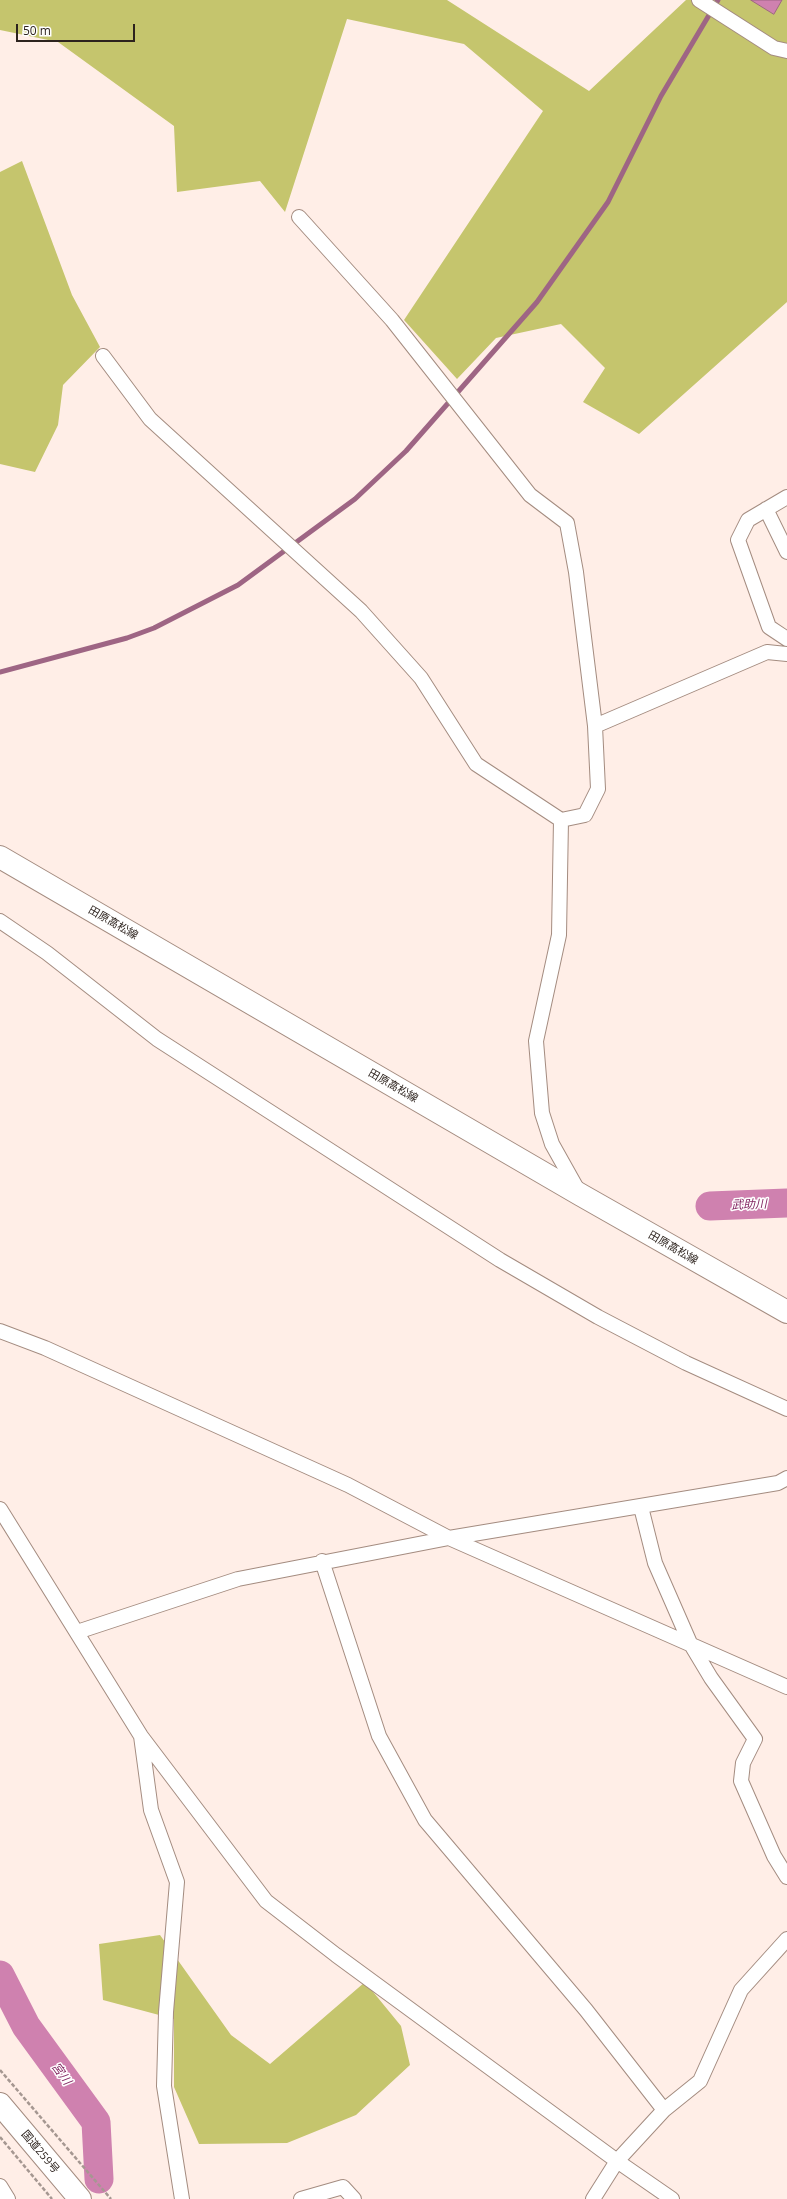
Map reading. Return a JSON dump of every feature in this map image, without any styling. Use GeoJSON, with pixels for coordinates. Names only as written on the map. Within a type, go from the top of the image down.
{"type":"FeatureCollection","features":[{"type":"Feature","properties":{"kind":"main road","name":"田原高松線"},"geometry":{"type":"LineString","coordinates":[[0,857],[581,1195],[787,1312]]}},
{"type":"Feature","properties":{"kind":"main road","name":"国道259号"},"geometry":{"type":"LineString","coordinates":[[0,2104],[80,2199]]}},
{"type":"Feature","properties":{"kind":"street"},"geometry":{"type":"LineString","coordinates":[[699,0],[774,48],[787,51]]}},
{"type":"Feature","properties":{"kind":"street"},"geometry":{"type":"LineString","coordinates":[[103,356],[150,419],[361,611],[421,678],[476,764],[561,820],[585,815],[598,789],[595,726],[576,572],[567,523],[530,495],[392,320],[299,217]]}},
{"type":"Feature","properties":{"kind":"street"},"geometry":{"type":"LineString","coordinates":[[787,496],[748,520],[738,540],[769,627],[787,639]]}},
{"type":"Feature","properties":{"kind":"street"},"geometry":{"type":"LineString","coordinates":[[766,509],[787,552]]}},
{"type":"Feature","properties":{"kind":"street"},"geometry":{"type":"LineString","coordinates":[[595,726],[767,652],[787,654]]}},
{"type":"Feature","properties":{"kind":"street"},"geometry":{"type":"LineString","coordinates":[[561,820],[559,935],[536,1041],[542,1113],[552,1144],[581,1195]]}},
{"type":"Feature","properties":{"kind":"street"},"geometry":{"type":"LineString","coordinates":[[0,922],[47,953],[157,1039],[500,1260],[598,1317],[672,1356],[787,1409]]}},
{"type":"Feature","properties":{"kind":"street"},"geometry":{"type":"LineString","coordinates":[[0,1331],[45,1348],[348,1485],[449,1538],[787,1687]]}},
{"type":"Feature","properties":{"kind":"street"},"geometry":{"type":"LineString","coordinates":[[77,1632],[238,1579],[322,1561],[449,1538],[778,1483],[787,1478]]}},
{"type":"Feature","properties":{"kind":"street"},"geometry":{"type":"LineString","coordinates":[[641,1507],[655,1563],[690,1643],[711,1678],[755,1739],[743,1763],[741,1781],[774,1856],[787,1877]]}},
{"type":"Feature","properties":{"kind":"street"},"geometry":{"type":"LineString","coordinates":[[0,1510],[14,1536],[77,1632],[141,1736],[266,1901],[336,1955],[617,2161],[672,2199]]}},
{"type":"Feature","properties":{"kind":"street"},"geometry":{"type":"LineString","coordinates":[[322,1561],[379,1736],[425,1820],[586,2010],[664,2110]]}},
{"type":"Feature","properties":{"kind":"street"},"geometry":{"type":"LineString","coordinates":[[141,1736],[150,1810],[177,1882],[166,2012],[164,2086],[182,2199]]}},
{"type":"Feature","properties":{"kind":"street"},"geometry":{"type":"LineString","coordinates":[[593,2199],[617,2161],[664,2110],[700,2081],[741,1990],[787,1939]]}},
{"type":"Feature","properties":{"kind":"street"},"geometry":{"type":"LineString","coordinates":[[0,2186],[8,2199]]}},
{"type":"Feature","properties":{"kind":"street"},"geometry":{"type":"LineString","coordinates":[[301,2199],[343,2187],[354,2199]]}},
{"type":"Feature","properties":{"kind":"path"},"geometry":{"type":"LineString","coordinates":[[0,2070],[111,2199]]}},
{"type":"Feature","properties":{"kind":"path"},"geometry":{"type":"LineString","coordinates":[[0,2137],[52,2199]]}},
{"type":"Feature","properties":{"kind":"shaded area"},"geometry":{"type":"Polygon","coordinates":[[[0,0],[447,0],[589,91],[686,0],[787,0],[787,302],[639,434],[583,402],[605,368],[561,324],[496,338],[457,379],[404,320],[543,111],[464,44],[347,19],[285,212],[260,181],[177,192],[174,126],[58,42],[0,30],[0,0]]]}},
{"type":"Feature","properties":{"kind":"shaded area"},"geometry":{"type":"Polygon","coordinates":[[[751,0],[782,0],[774,14],[751,0]]]}},
{"type":"Feature","properties":{"kind":"shaded area"},"geometry":{"type":"Polygon","coordinates":[[[22,161],[72,295],[100,347],[63,385],[58,425],[35,472],[0,464],[0,172],[22,161]]]}},
{"type":"Feature","properties":{"kind":"shaded area"},"geometry":{"type":"Polygon","coordinates":[[[160,1935],[231,2035],[270,2064],[365,1982],[401,2026],[410,2065],[356,2115],[287,2143],[199,2144],[174,2087],[174,2019],[103,2000],[99,1944],[160,1935]]]}},
{"type":"Feature","properties":{"kind":"waterway"},"geometry":{"type":"LineString","coordinates":[[0,672],[127,638],[154,628],[238,585],[355,499],[406,451],[537,302],[608,202],[661,96],[718,0]]}},
{"type":"Feature","properties":{"kind":"waterway","name":"武助川"},"geometry":{"type":"LineString","coordinates":[[710,1206],[787,1203]]}},
{"type":"Feature","properties":{"kind":"waterway","name":"宮川"},"geometry":{"type":"LineString","coordinates":[[0,1975],[26,2026],[96,2122],[99,2179]]}}]}
